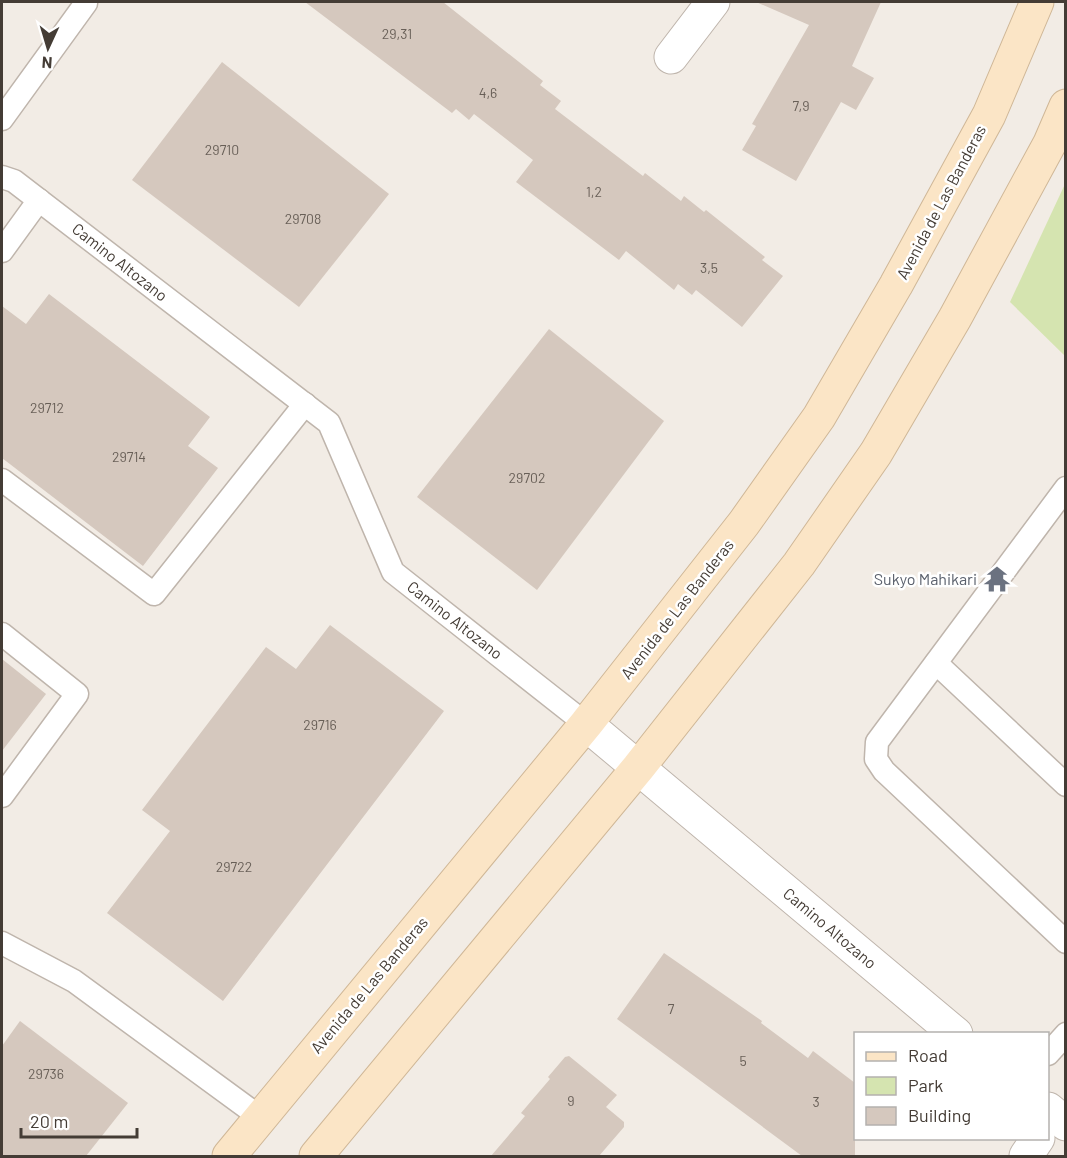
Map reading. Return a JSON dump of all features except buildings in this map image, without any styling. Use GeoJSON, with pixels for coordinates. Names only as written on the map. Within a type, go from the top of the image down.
{"type":"FeatureCollection","features":[{"type":"Feature","properties":{"kind":"main road","name":"Avenida de Las Banderas"},"geometry":{"type":"LineString","coordinates":[[229,1156],[586,724],[744,523],[819,417],[896,285],[988,115],[1037,2]]}},
{"type":"Feature","properties":{"kind":"main road"},"geometry":{"type":"LineString","coordinates":[[316,1156],[638,768],[799,564],[876,453],[960,308],[1050,143],[1065,106]]}},
{"type":"Feature","properties":{"kind":"street"},"geometry":{"type":"LineString","coordinates":[[671,57],[713,2]]}},
{"type":"Feature","properties":{"kind":"street","name":"Camino Altozano"},"geometry":{"type":"LineString","coordinates":[[586,724],[954,1032]]}},
{"type":"Feature","properties":{"kind":"street"},"geometry":{"type":"LineString","coordinates":[[1026,1156],[1037,1140]]}},
{"type":"Feature","properties":{"kind":"lane"},"geometry":{"type":"LineString","coordinates":[[2,119],[86,3]]}},
{"type":"Feature","properties":{"kind":"lane","name":"Camino Altozano"},"geometry":{"type":"LineString","coordinates":[[2,177],[14,181],[329,423],[393,572],[586,724]]}},
{"type":"Feature","properties":{"kind":"lane"},"geometry":{"type":"LineString","coordinates":[[2,251],[39,200]]}},
{"type":"Feature","properties":{"kind":"lane"},"geometry":{"type":"LineString","coordinates":[[2,480],[154,594],[304,404]]}},
{"type":"Feature","properties":{"kind":"lane"},"geometry":{"type":"LineString","coordinates":[[1065,488],[877,742],[876,759],[884,771],[1065,942]]}},
{"type":"Feature","properties":{"kind":"lane"},"geometry":{"type":"LineString","coordinates":[[2,634],[77,694],[2,795]]}},
{"type":"Feature","properties":{"kind":"lane"},"geometry":{"type":"LineString","coordinates":[[936,663],[1065,785]]}},
{"type":"Feature","properties":{"kind":"lane"},"geometry":{"type":"LineString","coordinates":[[2,943],[74,981],[261,1118]]}},
{"type":"Feature","properties":{"kind":"lane"},"geometry":{"type":"LineString","coordinates":[[1049,1052],[1065,1034]]}},
{"type":"Feature","properties":{"kind":"green space"},"geometry":{"type":"Polygon","coordinates":[[[1065,184],[1066,356],[1010,302],[1065,184]]]}},
{"type":"Feature","properties":{"kind":"place","name":"Sukyo Mahikari"},"geometry":{"type":"Point","coordinates":[997,579]}}]}
